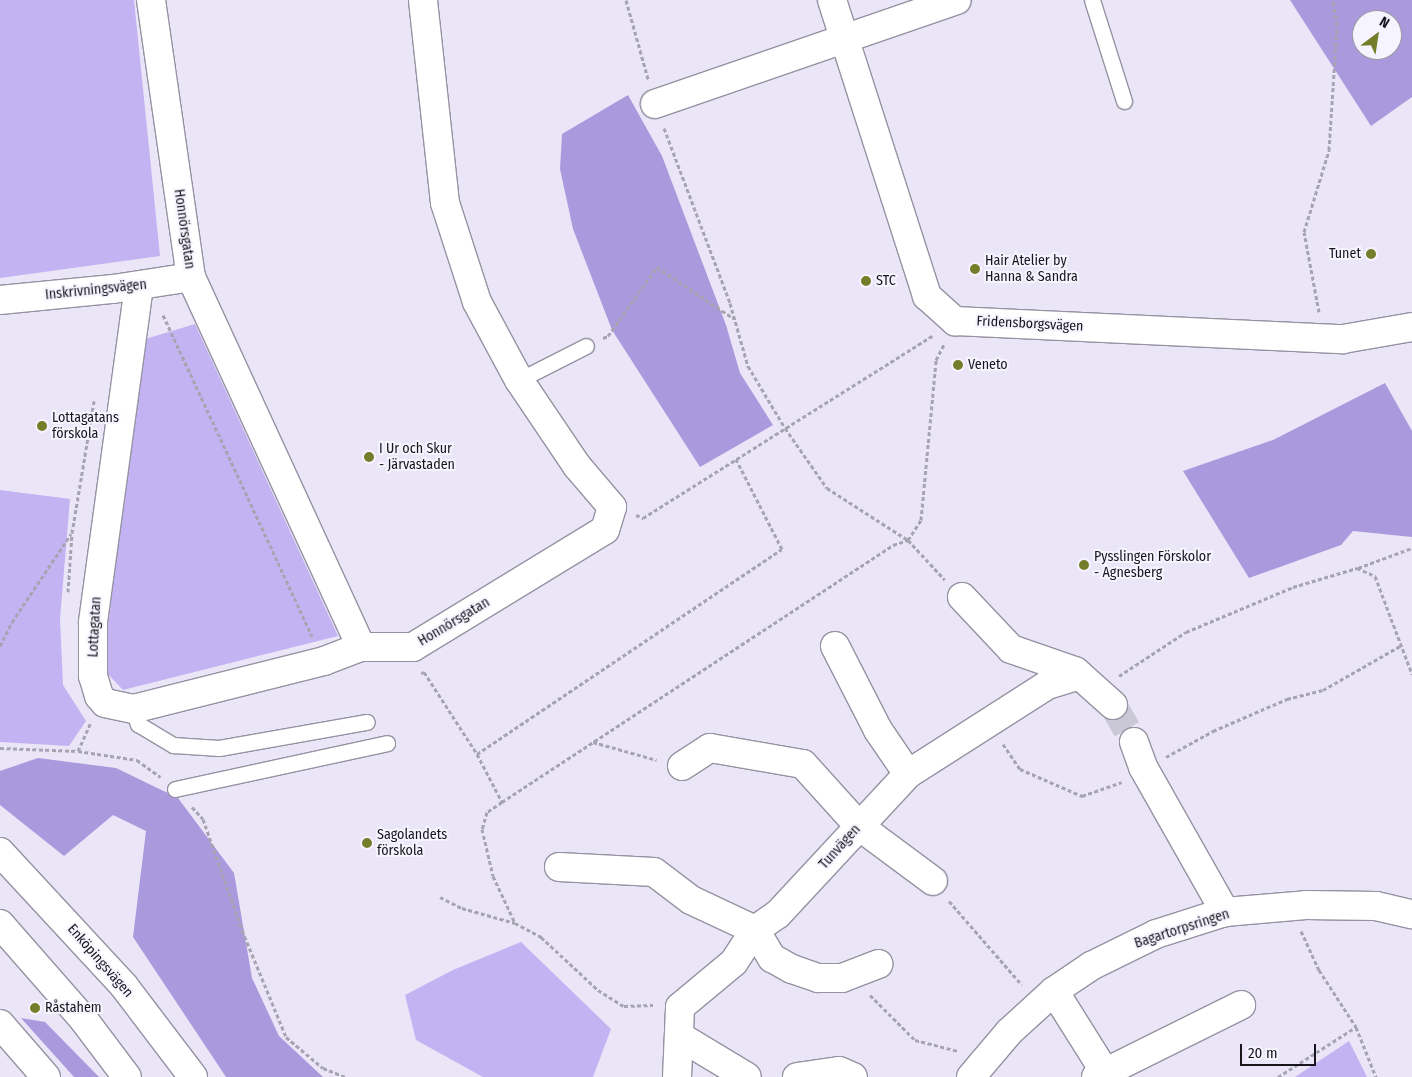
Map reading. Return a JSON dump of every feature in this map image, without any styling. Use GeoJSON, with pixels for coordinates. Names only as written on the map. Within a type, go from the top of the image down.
{"type":"FeatureCollection","features":[{"type":"Feature","properties":{"kind":"street","name":"Honnörsgatan"},"geometry":{"type":"LineString","coordinates":[[151,0],[191,277],[362,647],[413,647],[605,530],[612,507]]}},
{"type":"Feature","properties":{"kind":"street"},"geometry":{"type":"LineString","coordinates":[[423,0],[445,203],[477,302],[518,380],[577,466],[612,507]]}},
{"type":"Feature","properties":{"kind":"street"},"geometry":{"type":"LineString","coordinates":[[832,0],[927,296],[955,321]]}},
{"type":"Feature","properties":{"kind":"street"},"geometry":{"type":"LineString","coordinates":[[655,104],[844,37],[957,0]]}},
{"type":"Feature","properties":{"kind":"street","name":"Inskrivningsvägen"},"geometry":{"type":"LineString","coordinates":[[0,300],[139,286],[191,277]]}},
{"type":"Feature","properties":{"kind":"street","name":"Lottagatan"},"geometry":{"type":"LineString","coordinates":[[139,286],[93,632],[93,676],[99,696],[105,703],[133,709],[324,661],[362,647]]}},
{"type":"Feature","properties":{"kind":"street","name":"Fridensborgsvägen"},"geometry":{"type":"LineString","coordinates":[[955,321],[1343,339],[1412,326]]}},
{"type":"Feature","properties":{"kind":"street"},"geometry":{"type":"LineString","coordinates":[[962,597],[1011,649],[1096,690]]}},
{"type":"Feature","properties":{"kind":"street"},"geometry":{"type":"LineString","coordinates":[[835,646],[878,730],[908,774]]}},
{"type":"Feature","properties":{"kind":"street","name":"Tunvägen"},"geometry":{"type":"LineString","coordinates":[[680,1007],[734,962],[755,930],[778,914],[908,774],[989,720],[1047,685],[1096,690]]}},
{"type":"Feature","properties":{"kind":"street"},"geometry":{"type":"LineString","coordinates":[[682,766],[710,748],[804,764],[858,826],[932,881]]}},
{"type":"Feature","properties":{"kind":"street"},"geometry":{"type":"LineString","coordinates":[[1142,762],[1225,912]]}},
{"type":"Feature","properties":{"kind":"street","name":"Enköpingsvägen"},"geometry":{"type":"LineString","coordinates":[[0,852],[124,986],[193,1077]]}},
{"type":"Feature","properties":{"kind":"street"},"geometry":{"type":"LineString","coordinates":[[559,867],[648,869],[691,900],[755,930],[766,952],[792,969],[818,978],[848,977],[878,964]]}},
{"type":"Feature","properties":{"kind":"street","name":"Bagartorpsringen"},"geometry":{"type":"LineString","coordinates":[[967,1064],[1009,1032],[1054,991],[1124,948],[1156,934],[1225,912],[1306,905],[1376,906],[1412,914]]}},
{"type":"Feature","properties":{"kind":"street"},"geometry":{"type":"LineString","coordinates":[[0,924],[84,1020],[127,1077]]}},
{"type":"Feature","properties":{"kind":"street"},"geometry":{"type":"LineString","coordinates":[[1054,991],[1103,1076],[1241,1005]]}},
{"type":"Feature","properties":{"kind":"street"},"geometry":{"type":"LineString","coordinates":[[677,1077],[680,1007]]}},
{"type":"Feature","properties":{"kind":"street"},"geometry":{"type":"LineString","coordinates":[[0,1024],[46,1077]]}},
{"type":"Feature","properties":{"kind":"street"},"geometry":{"type":"LineString","coordinates":[[679,1036],[748,1077]]}},
{"type":"Feature","properties":{"kind":"street"},"geometry":{"type":"LineString","coordinates":[[797,1077],[839,1071],[853,1077]]}},
{"type":"Feature","properties":{"kind":"lane"},"geometry":{"type":"LineString","coordinates":[[1092,0],[1124,101]]}},
{"type":"Feature","properties":{"kind":"lane"},"geometry":{"type":"LineString","coordinates":[[518,380],[586,346]]}},
{"type":"Feature","properties":{"kind":"lane"},"geometry":{"type":"LineString","coordinates":[[133,709],[138,724],[173,746],[219,748],[367,722]]}},
{"type":"Feature","properties":{"kind":"lane"},"geometry":{"type":"LineString","coordinates":[[175,789],[387,742]]}},
{"type":"Feature","properties":{"kind":"path"},"geometry":{"type":"LineString","coordinates":[[626,0],[655,104],[734,319],[748,366],[785,428],[827,488],[908,540],[962,597]]}},
{"type":"Feature","properties":{"kind":"path"},"geometry":{"type":"LineString","coordinates":[[1320,315],[1304,232],[1329,150],[1337,25],[1333,0]]}},
{"type":"Feature","properties":{"kind":"path"},"geometry":{"type":"LineString","coordinates":[[608,336],[657,267],[734,319]]}},
{"type":"Feature","properties":{"kind":"path"},"geometry":{"type":"LineString","coordinates":[[160,308],[324,661]]}},
{"type":"Feature","properties":{"kind":"path"},"geometry":{"type":"LineString","coordinates":[[612,507],[643,518],[955,321]]}},
{"type":"Feature","properties":{"kind":"path"},"geometry":{"type":"LineString","coordinates":[[515,923],[493,876],[482,829],[487,812],[893,545],[908,540],[921,520],[936,360],[955,321]]}},
{"type":"Feature","properties":{"kind":"path"},"geometry":{"type":"LineString","coordinates":[[477,754],[782,549],[736,459]]}},
{"type":"Feature","properties":{"kind":"path"},"geometry":{"type":"LineString","coordinates":[[0,646],[12,622],[72,533]]}},
{"type":"Feature","properties":{"kind":"path"},"geometry":{"type":"LineString","coordinates":[[1096,690],[1186,632],[1293,587],[1357,568],[1412,548]]}},
{"type":"Feature","properties":{"kind":"path"},"geometry":{"type":"LineString","coordinates":[[1357,568],[1375,576],[1412,674]]}},
{"type":"Feature","properties":{"kind":"path"},"geometry":{"type":"LineString","coordinates":[[989,720],[1016,765],[1031,775],[1086,797],[1142,762],[1279,703],[1323,690],[1400,646]]}},
{"type":"Feature","properties":{"kind":"path"},"geometry":{"type":"LineString","coordinates":[[415,673],[424,672],[477,754],[502,802]]}},
{"type":"Feature","properties":{"kind":"path"},"geometry":{"type":"LineString","coordinates":[[593,742],[682,766]]}},
{"type":"Feature","properties":{"kind":"path"},"geometry":{"type":"LineString","coordinates":[[0,748],[78,751],[137,760],[175,789],[203,819],[242,930],[286,1037],[324,1068],[345,1077]]}},
{"type":"Feature","properties":{"kind":"path"},"geometry":{"type":"LineString","coordinates":[[932,881],[1026,989]]}},
{"type":"Feature","properties":{"kind":"path"},"geometry":{"type":"LineString","coordinates":[[440,897],[462,908],[515,923],[541,938],[598,990],[624,1006],[680,1007]]}},
{"type":"Feature","properties":{"kind":"path"},"geometry":{"type":"LineString","coordinates":[[1300,927],[1320,970],[1356,1027],[1376,1077]]}},
{"type":"Feature","properties":{"kind":"path"},"geometry":{"type":"LineString","coordinates":[[1291,928],[1309,927]]}},
{"type":"Feature","properties":{"kind":"path"},"geometry":{"type":"LineString","coordinates":[[848,977],[915,1040],[967,1064]]}},
{"type":"Feature","properties":{"kind":"path"},"geometry":{"type":"LineString","coordinates":[[1278,1077],[1356,1027]]}},
{"type":"Feature","properties":{"kind":"shaded area"},"geometry":{"type":"Polygon","coordinates":[[[0,0],[134,0],[160,256],[0,278],[0,0]]]}},
{"type":"Feature","properties":{"kind":"shaded area"},"geometry":{"type":"Polygon","coordinates":[[[1290,0],[1412,0],[1412,97],[1371,126],[1290,0]]]}},
{"type":"Feature","properties":{"kind":"shaded area"},"geometry":{"type":"Polygon","coordinates":[[[628,95],[662,156],[726,325],[740,373],[773,425],[700,467],[612,330],[573,229],[560,169],[562,134],[628,95]]]}},
{"type":"Feature","properties":{"kind":"shaded area"},"geometry":{"type":"Polygon","coordinates":[[[195,324],[338,636],[123,690],[103,669],[142,340],[195,324]]]}},
{"type":"Feature","properties":{"kind":"shaded area"},"geometry":{"type":"Polygon","coordinates":[[[1385,383],[1412,431],[1412,537],[1353,531],[1341,545],[1249,578],[1183,471],[1273,440],[1385,383]]]}},
{"type":"Feature","properties":{"kind":"shaded area"},"geometry":{"type":"Polygon","coordinates":[[[0,490],[70,499],[60,619],[63,685],[86,721],[69,746],[0,742],[0,490]]]}},
{"type":"Feature","properties":{"kind":"shaded area"},"geometry":{"type":"Polygon","coordinates":[[[38,758],[116,768],[178,798],[234,873],[252,978],[279,1036],[323,1077],[226,1077],[133,937],[146,831],[113,815],[64,856],[0,805],[0,771],[38,758]]]}},
{"type":"Feature","properties":{"kind":"shaded area"},"geometry":{"type":"Polygon","coordinates":[[[521,942],[611,1029],[593,1077],[483,1077],[416,1040],[405,995],[453,970],[521,942]]]}},
{"type":"Feature","properties":{"kind":"shaded area"},"geometry":{"type":"Polygon","coordinates":[[[21,1018],[45,1022],[99,1077],[74,1077],[21,1018]]]}},
{"type":"Feature","properties":{"kind":"shaded area"},"geometry":{"type":"Polygon","coordinates":[[[1349,1041],[1367,1077],[1295,1077],[1349,1041]]]}},
{"type":"Feature","properties":{"kind":"tunnel"},"geometry":{"type":"LineString","coordinates":[[1113,705],[1134,742]]}},
{"type":"Feature","properties":{"kind":"place","name":"Tunet"},"geometry":{"type":"Point","coordinates":[1371,254]}},
{"type":"Feature","properties":{"kind":"place","name":"Hair Atelier by Hanna & Sandra"},"geometry":{"type":"Point","coordinates":[975,269]}},
{"type":"Feature","properties":{"kind":"place","name":"STC"},"geometry":{"type":"Point","coordinates":[866,281]}},
{"type":"Feature","properties":{"kind":"place","name":"Veneto"},"geometry":{"type":"Point","coordinates":[958,365]}},
{"type":"Feature","properties":{"kind":"place","name":"Lottagatans förskola"},"geometry":{"type":"Point","coordinates":[42,426]}},
{"type":"Feature","properties":{"kind":"place","name":"I Ur och Skur - Järvastaden"},"geometry":{"type":"Point","coordinates":[369,457]}},
{"type":"Feature","properties":{"kind":"place","name":"Pysslingen Förskolor - Agnesberg"},"geometry":{"type":"Point","coordinates":[1084,565]}},
{"type":"Feature","properties":{"kind":"place","name":"Sagolandets förskola"},"geometry":{"type":"Point","coordinates":[367,843]}},
{"type":"Feature","properties":{"kind":"place","name":"Råstahem"},"geometry":{"type":"Point","coordinates":[35,1008]}}]}
